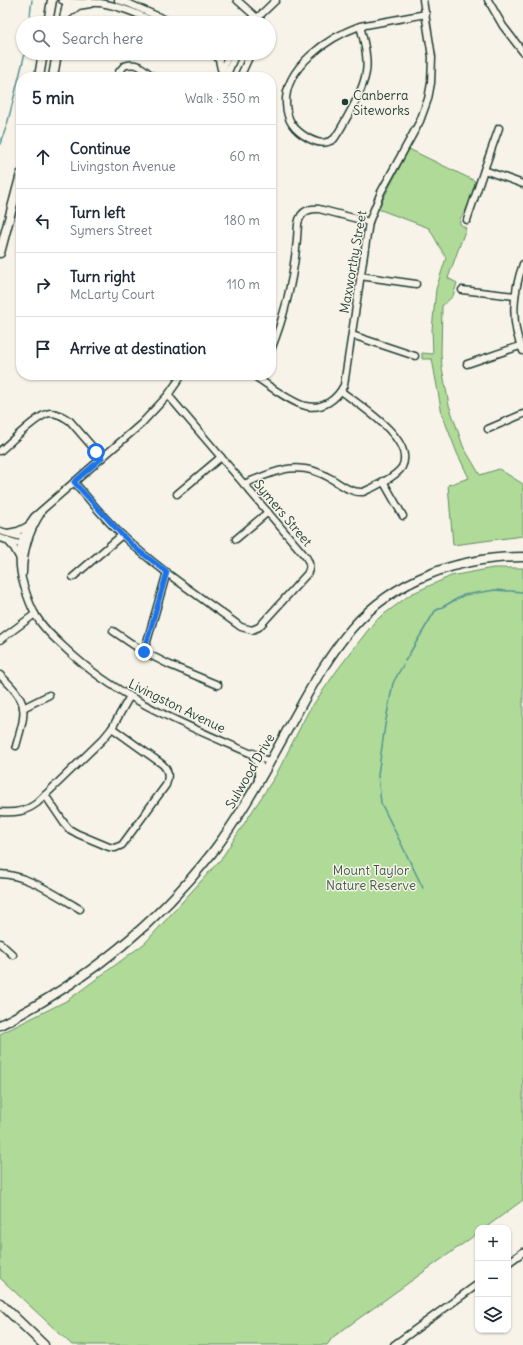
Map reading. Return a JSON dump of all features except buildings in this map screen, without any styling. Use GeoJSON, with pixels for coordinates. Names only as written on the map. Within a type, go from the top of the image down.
{"type":"FeatureCollection","features":[{"type":"Feature","properties":{"kind":"main road"},"geometry":{"type":"LineString","coordinates":[[49,16],[52,0]]}},
{"type":"Feature","properties":{"kind":"main road"},"geometry":{"type":"LineString","coordinates":[[64,16],[66,1]]}},
{"type":"Feature","properties":{"kind":"main road"},"geometry":{"type":"LineString","coordinates":[[67,16],[78,6],[90,3]]}},
{"type":"Feature","properties":{"kind":"main road"},"geometry":{"type":"LineString","coordinates":[[40,72],[42,60]]}},
{"type":"Feature","properties":{"kind":"main road"},"geometry":{"type":"LineString","coordinates":[[53,72],[56,60]]}},
{"type":"Feature","properties":{"kind":"main road"},"geometry":{"type":"LineString","coordinates":[[0,253],[16,193]]}},
{"type":"Feature","properties":{"kind":"main road"},"geometry":{"type":"LineString","coordinates":[[0,259],[16,213]]}},
{"type":"Feature","properties":{"kind":"main road","name":"Sulwood Drive"},"geometry":{"type":"LineString","coordinates":[[0,1025],[68,987],[93,969],[140,931],[182,888],[213,852],[234,823],[331,655],[353,627],[370,611],[398,590],[436,571],[456,564],[478,560],[500,557],[523,557]]}},
{"type":"Feature","properties":{"kind":"main road"},"geometry":{"type":"LineString","coordinates":[[252,754],[257,760],[259,768],[258,782]]}},
{"type":"Feature","properties":{"kind":"main road"},"geometry":{"type":"LineString","coordinates":[[0,1303],[44,1345]]}},
{"type":"Feature","properties":{"kind":"street"},"geometry":{"type":"LineString","coordinates":[[118,0],[157,16]]}},
{"type":"Feature","properties":{"kind":"street"},"geometry":{"type":"LineString","coordinates":[[237,0],[249,16]]}},
{"type":"Feature","properties":{"kind":"street"},"geometry":{"type":"LineString","coordinates":[[260,16],[276,0]]}},
{"type":"Feature","properties":{"kind":"street","name":"Maxworthy Street"},"geometry":{"type":"LineString","coordinates":[[341,391],[346,377],[369,222],[381,192],[420,121],[428,99],[431,83],[432,58],[423,0]]}},
{"type":"Feature","properties":{"kind":"street"},"geometry":{"type":"LineString","coordinates":[[488,0],[503,26],[523,52]]}},
{"type":"Feature","properties":{"kind":"street"},"geometry":{"type":"LineString","coordinates":[[66,1],[104,4],[121,8],[140,16]]}},
{"type":"Feature","properties":{"kind":"street"},"geometry":{"type":"LineString","coordinates":[[360,26],[367,61],[365,80],[361,90],[334,139],[326,143],[314,141],[299,132],[292,125],[289,119],[286,100],[290,83],[301,66],[324,44],[337,36],[360,26],[426,14]]}},
{"type":"Feature","properties":{"kind":"street"},"geometry":{"type":"LineString","coordinates":[[219,60],[221,72]]}},
{"type":"Feature","properties":{"kind":"street"},"geometry":{"type":"LineString","coordinates":[[222,72],[228,60]]}},
{"type":"Feature","properties":{"kind":"street"},"geometry":{"type":"LineString","coordinates":[[227,72],[230,60]]}},
{"type":"Feature","properties":{"kind":"street"},"geometry":{"type":"LineString","coordinates":[[242,72],[248,60]]}},
{"type":"Feature","properties":{"kind":"street"},"geometry":{"type":"LineString","coordinates":[[119,72],[124,66],[134,64],[142,67],[148,72]]}},
{"type":"Feature","properties":{"kind":"street"},"geometry":{"type":"LineString","coordinates":[[467,220],[499,128]]}},
{"type":"Feature","properties":{"kind":"street"},"geometry":{"type":"LineString","coordinates":[[484,170],[523,184]]}},
{"type":"Feature","properties":{"kind":"street"},"geometry":{"type":"LineString","coordinates":[[276,335],[286,305],[294,265],[299,218],[302,213],[307,210],[319,209],[369,222]]}},
{"type":"Feature","properties":{"kind":"street"},"geometry":{"type":"LineString","coordinates":[[467,364],[522,348],[514,315],[515,296],[523,264]]}},
{"type":"Feature","properties":{"kind":"street"},"geometry":{"type":"LineString","coordinates":[[360,276],[416,284]]}},
{"type":"Feature","properties":{"kind":"street"},"geometry":{"type":"LineString","coordinates":[[462,290],[515,296]]}},
{"type":"Feature","properties":{"kind":"street"},"geometry":{"type":"LineString","coordinates":[[352,335],[415,356]]}},
{"type":"Feature","properties":{"kind":"street","name":"Livingston Avenue"},"geometry":{"type":"LineString","coordinates":[[178,380],[168,395],[141,424],[43,509],[25,542],[19,557],[20,570],[35,614],[50,633],[74,657],[101,678],[148,707],[270,762]]}},
{"type":"Feature","properties":{"kind":"street"},"geometry":{"type":"LineString","coordinates":[[244,484],[276,470],[296,467],[318,472],[348,489],[363,492],[396,474],[402,466],[404,457],[401,444],[395,435],[341,391],[329,402],[317,406],[307,406],[295,401],[263,380]]}},
{"type":"Feature","properties":{"kind":"street","name":"Symers Street"},"geometry":{"type":"LineString","coordinates":[[74,482],[122,535],[138,550],[241,627],[252,630],[259,627],[307,574],[310,566],[306,557],[168,395]]}},
{"type":"Feature","properties":{"kind":"street"},"geometry":{"type":"LineString","coordinates":[[0,451],[40,417],[52,413],[64,417],[70,421],[102,458]]}},
{"type":"Feature","properties":{"kind":"street"},"geometry":{"type":"LineString","coordinates":[[488,429],[523,414]]}},
{"type":"Feature","properties":{"kind":"street"},"geometry":{"type":"LineString","coordinates":[[177,494],[221,456]]}},
{"type":"Feature","properties":{"kind":"street"},"geometry":{"type":"LineString","coordinates":[[383,481],[403,516]]}},
{"type":"Feature","properties":{"kind":"street","name":"Livingston Avenue"},"geometry":{"type":"LineString","coordinates":[[24,584],[25,542],[28,526],[38,512],[51,502]]}},
{"type":"Feature","properties":{"kind":"street"},"geometry":{"type":"LineString","coordinates":[[236,539],[268,512]]}},
{"type":"Feature","properties":{"kind":"street"},"geometry":{"type":"LineString","coordinates":[[0,538],[28,526]]}},
{"type":"Feature","properties":{"kind":"street"},"geometry":{"type":"LineString","coordinates":[[4,535],[25,542]]}},
{"type":"Feature","properties":{"kind":"street"},"geometry":{"type":"LineString","coordinates":[[4,535],[19,557]]}},
{"type":"Feature","properties":{"kind":"street"},"geometry":{"type":"LineString","coordinates":[[73,577],[122,535]]}},
{"type":"Feature","properties":{"kind":"street"},"geometry":{"type":"LineString","coordinates":[[144,652],[167,572]]}},
{"type":"Feature","properties":{"kind":"street"},"geometry":{"type":"LineString","coordinates":[[0,640],[35,614]]}},
{"type":"Feature","properties":{"kind":"street"},"geometry":{"type":"LineString","coordinates":[[113,631],[144,652],[170,665],[218,685]]}},
{"type":"Feature","properties":{"kind":"street"},"geometry":{"type":"LineString","coordinates":[[0,675],[18,693],[23,708],[23,720],[16,746]]}},
{"type":"Feature","properties":{"kind":"street"},"geometry":{"type":"LineString","coordinates":[[23,708],[49,695]]}},
{"type":"Feature","properties":{"kind":"street"},"geometry":{"type":"LineString","coordinates":[[0,812],[13,813],[30,808],[45,795],[103,739],[112,728],[130,696]]}},
{"type":"Feature","properties":{"kind":"street"},"geometry":{"type":"LineString","coordinates":[[45,795],[64,823],[72,831],[114,848],[122,845],[166,785],[168,775],[162,764],[112,728]]}},
{"type":"Feature","properties":{"kind":"street"},"geometry":{"type":"LineString","coordinates":[[0,874],[11,875],[41,886],[80,909]]}},
{"type":"Feature","properties":{"kind":"street"},"geometry":{"type":"LineString","coordinates":[[0,943],[13,955]]}},
{"type":"Feature","properties":{"kind":"street"},"geometry":{"type":"LineString","coordinates":[[511,1261],[523,1252]]}},
{"type":"Feature","properties":{"kind":"street"},"geometry":{"type":"LineString","coordinates":[[394,1345],[475,1286]]}},
{"type":"Feature","properties":{"kind":"green space"},"geometry":{"type":"Polygon","coordinates":[[[409,149],[475,181],[474,184],[476,185],[466,210],[460,219],[460,224],[466,228],[448,278],[457,283],[453,296],[442,306],[442,368],[449,405],[463,446],[480,475],[499,469],[523,484],[523,536],[453,545],[448,485],[469,478],[457,453],[442,414],[432,359],[422,359],[422,353],[433,354],[432,330],[436,289],[446,258],[429,228],[378,209],[409,149]]]}},
{"type":"Feature","properties":{"kind":"green space","name":"Mount Taylor Nature Reserve"},"geometry":{"type":"Polygon","coordinates":[[[493,568],[523,568],[523,1200],[489,1225],[475,1225],[475,1235],[333,1337],[327,1345],[72,1345],[0,1278],[0,1034],[68,1000],[145,943],[221,859],[276,775],[308,712],[338,669],[375,621],[411,594],[451,576],[493,568]]]}},
{"type":"Feature","properties":{"kind":"waterway"},"geometry":{"type":"LineString","coordinates":[[30,16],[32,0]]}},
{"type":"Feature","properties":{"kind":"waterway"},"geometry":{"type":"LineString","coordinates":[[20,72],[23,60]]}},
{"type":"Feature","properties":{"kind":"waterway"},"geometry":{"type":"LineString","coordinates":[[0,144],[7,125],[16,89]]}},
{"type":"Feature","properties":{"kind":"waterway"},"geometry":{"type":"LineString","coordinates":[[405,661],[435,611],[464,595],[495,590],[523,592]]}},
{"type":"Feature","properties":{"kind":"waterway"},"geometry":{"type":"LineString","coordinates":[[403,665],[393,683],[378,775],[381,803],[423,888]]}},
{"type":"Feature","properties":{"kind":"place","name":"Canberra Siteworks"},"geometry":{"type":"Point","coordinates":[345,102]}},
{"type":"Feature","properties":{"kind":"route"},"geometry":{"type":"LineString","coordinates":[[96,452],[102,458],[74,482],[103,516],[122,535],[138,550],[167,572],[144,652]]}}]}
